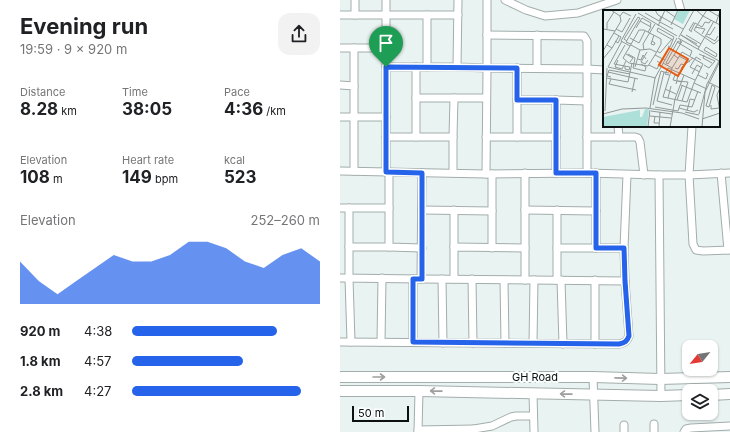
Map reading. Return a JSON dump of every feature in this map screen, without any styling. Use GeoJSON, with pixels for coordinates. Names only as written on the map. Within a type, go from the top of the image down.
{"type":"FeatureCollection","features":[{"type":"Feature","properties":{"kind":"main road","name":"GH Road"},"geometry":{"type":"LineString","coordinates":[[340,377],[593,377],[660,379],[730,377]]}},
{"type":"Feature","properties":{"kind":"main road","name":"GH Road"},"geometry":{"type":"LineString","coordinates":[[340,391],[682,395]]}},
{"type":"Feature","properties":{"kind":"main road"},"geometry":{"type":"LineString","coordinates":[[718,395],[730,394]]}},
{"type":"Feature","properties":{"kind":"street"},"geometry":{"type":"LineString","coordinates":[[355,0],[355,15]]}},
{"type":"Feature","properties":{"kind":"street"},"geometry":{"type":"LineString","coordinates":[[386,0],[386,137],[389,247]]}},
{"type":"Feature","properties":{"kind":"street"},"geometry":{"type":"LineString","coordinates":[[457,67],[458,0]]}},
{"type":"Feature","properties":{"kind":"street"},"geometry":{"type":"LineString","coordinates":[[487,0],[486,137],[492,211],[492,248]]}},
{"type":"Feature","properties":{"kind":"street"},"geometry":{"type":"LineString","coordinates":[[505,0],[526,10],[545,16],[578,12],[617,0]]}},
{"type":"Feature","properties":{"kind":"street"},"geometry":{"type":"LineString","coordinates":[[678,0],[681,10]]}},
{"type":"Feature","properties":{"kind":"street"},"geometry":{"type":"LineString","coordinates":[[340,15],[458,15]]}},
{"type":"Feature","properties":{"kind":"street"},"geometry":{"type":"LineString","coordinates":[[427,15],[427,67]]}},
{"type":"Feature","properties":{"kind":"street"},"geometry":{"type":"LineString","coordinates":[[487,35],[584,36],[587,41],[587,173]]}},
{"type":"Feature","properties":{"kind":"street"},"geometry":{"type":"LineString","coordinates":[[537,35],[537,68]]}},
{"type":"Feature","properties":{"kind":"street"},"geometry":{"type":"LineString","coordinates":[[340,48],[386,48]]}},
{"type":"Feature","properties":{"kind":"street"},"geometry":{"type":"LineString","coordinates":[[354,48],[354,171]]}},
{"type":"Feature","properties":{"kind":"street"},"geometry":{"type":"LineString","coordinates":[[386,67],[603,70]]}},
{"type":"Feature","properties":{"kind":"street"},"geometry":{"type":"LineString","coordinates":[[416,67],[416,137]]}},
{"type":"Feature","properties":{"kind":"street"},"geometry":{"type":"LineString","coordinates":[[517,68],[517,137]]}},
{"type":"Feature","properties":{"kind":"street"},"geometry":{"type":"LineString","coordinates":[[340,86],[354,86]]}},
{"type":"Feature","properties":{"kind":"street"},"geometry":{"type":"LineString","coordinates":[[416,98],[486,98]]}},
{"type":"Feature","properties":{"kind":"street"},"geometry":{"type":"LineString","coordinates":[[453,173],[454,98]]}},
{"type":"Feature","properties":{"kind":"street"},"geometry":{"type":"LineString","coordinates":[[517,100],[587,101]]}},
{"type":"Feature","properties":{"kind":"street"},"geometry":{"type":"LineString","coordinates":[[556,100],[556,173]]}},
{"type":"Feature","properties":{"kind":"street"},"geometry":{"type":"LineString","coordinates":[[340,117],[386,117]]}},
{"type":"Feature","properties":{"kind":"street"},"geometry":{"type":"LineString","coordinates":[[618,127],[618,137]]}},
{"type":"Feature","properties":{"kind":"street"},"geometry":{"type":"LineString","coordinates":[[692,127],[689,175],[693,244],[696,250],[729,250],[727,212],[721,173]]}},
{"type":"Feature","properties":{"kind":"street"},"geometry":{"type":"LineString","coordinates":[[386,137],[454,137]]}},
{"type":"Feature","properties":{"kind":"street"},"geometry":{"type":"LineString","coordinates":[[486,137],[556,137]]}},
{"type":"Feature","properties":{"kind":"street"},"geometry":{"type":"LineString","coordinates":[[587,137],[638,138],[640,142],[644,175]]}},
{"type":"Feature","properties":{"kind":"street"},"geometry":{"type":"LineString","coordinates":[[340,171],[489,174],[596,173],[627,175],[689,175],[730,173]]}},
{"type":"Feature","properties":{"kind":"street"},"geometry":{"type":"LineString","coordinates":[[422,173],[422,279]]}},
{"type":"Feature","properties":{"kind":"street"},"geometry":{"type":"LineString","coordinates":[[525,280],[526,173]]}},
{"type":"Feature","properties":{"kind":"street"},"geometry":{"type":"LineString","coordinates":[[596,173],[596,248]]}},
{"type":"Feature","properties":{"kind":"street"},"geometry":{"type":"LineString","coordinates":[[340,342],[624,344],[629,336],[624,248],[627,175]]}},
{"type":"Feature","properties":{"kind":"street"},"geometry":{"type":"LineString","coordinates":[[659,175],[661,396]]}},
{"type":"Feature","properties":{"kind":"street"},"geometry":{"type":"LineString","coordinates":[[340,208],[389,208]]}},
{"type":"Feature","properties":{"kind":"street"},"geometry":{"type":"LineString","coordinates":[[349,208],[351,342]]}},
{"type":"Feature","properties":{"kind":"street"},"geometry":{"type":"LineString","coordinates":[[422,210],[492,211]]}},
{"type":"Feature","properties":{"kind":"street"},"geometry":{"type":"LineString","coordinates":[[454,210],[454,279]]}},
{"type":"Feature","properties":{"kind":"street"},"geometry":{"type":"LineString","coordinates":[[525,210],[596,211]]}},
{"type":"Feature","properties":{"kind":"street"},"geometry":{"type":"LineString","coordinates":[[557,210],[557,248],[563,344]]}},
{"type":"Feature","properties":{"kind":"street"},"geometry":{"type":"LineString","coordinates":[[349,247],[422,248]]}},
{"type":"Feature","properties":{"kind":"street"},"geometry":{"type":"LineString","coordinates":[[454,247],[525,248]]}},
{"type":"Feature","properties":{"kind":"street"},"geometry":{"type":"LineString","coordinates":[[557,248],[624,248]]}},
{"type":"Feature","properties":{"kind":"street"},"geometry":{"type":"LineString","coordinates":[[340,278],[625,281]]}},
{"type":"Feature","properties":{"kind":"street"},"geometry":{"type":"LineString","coordinates":[[381,342],[382,278]]}},
{"type":"Feature","properties":{"kind":"street"},"geometry":{"type":"LineString","coordinates":[[413,279],[413,342]]}},
{"type":"Feature","properties":{"kind":"street"},"geometry":{"type":"LineString","coordinates":[[442,279],[443,343]]}},
{"type":"Feature","properties":{"kind":"street"},"geometry":{"type":"LineString","coordinates":[[472,279],[473,343]]}},
{"type":"Feature","properties":{"kind":"street"},"geometry":{"type":"LineString","coordinates":[[504,280],[505,343]]}},
{"type":"Feature","properties":{"kind":"street"},"geometry":{"type":"LineString","coordinates":[[533,344],[534,280]]}},
{"type":"Feature","properties":{"kind":"street"},"geometry":{"type":"LineString","coordinates":[[595,280],[595,344]]}},
{"type":"Feature","properties":{"kind":"street"},"geometry":{"type":"LineString","coordinates":[[593,377],[595,432]]}},
{"type":"Feature","properties":{"kind":"street"},"geometry":{"type":"LineString","coordinates":[[419,391],[418,431],[474,431],[492,426],[511,417],[533,416]]}},
{"type":"Feature","properties":{"kind":"street"},"geometry":{"type":"LineString","coordinates":[[533,393],[534,432]]}},
{"type":"Feature","properties":{"kind":"street"},"geometry":{"type":"LineString","coordinates":[[654,424],[654,432]]}},
{"type":"Feature","properties":{"kind":"street"},"geometry":{"type":"LineString","coordinates":[[684,432],[686,428],[715,429],[730,426]]}},
{"type":"Feature","properties":{"kind":"route"},"geometry":{"type":"LineString","coordinates":[[386,67],[517,68],[517,100],[556,100],[556,173],[596,173],[596,248],[624,248],[629,336],[624,344],[413,342],[413,279],[422,279],[422,173],[386,172],[386,67]]}}]}
